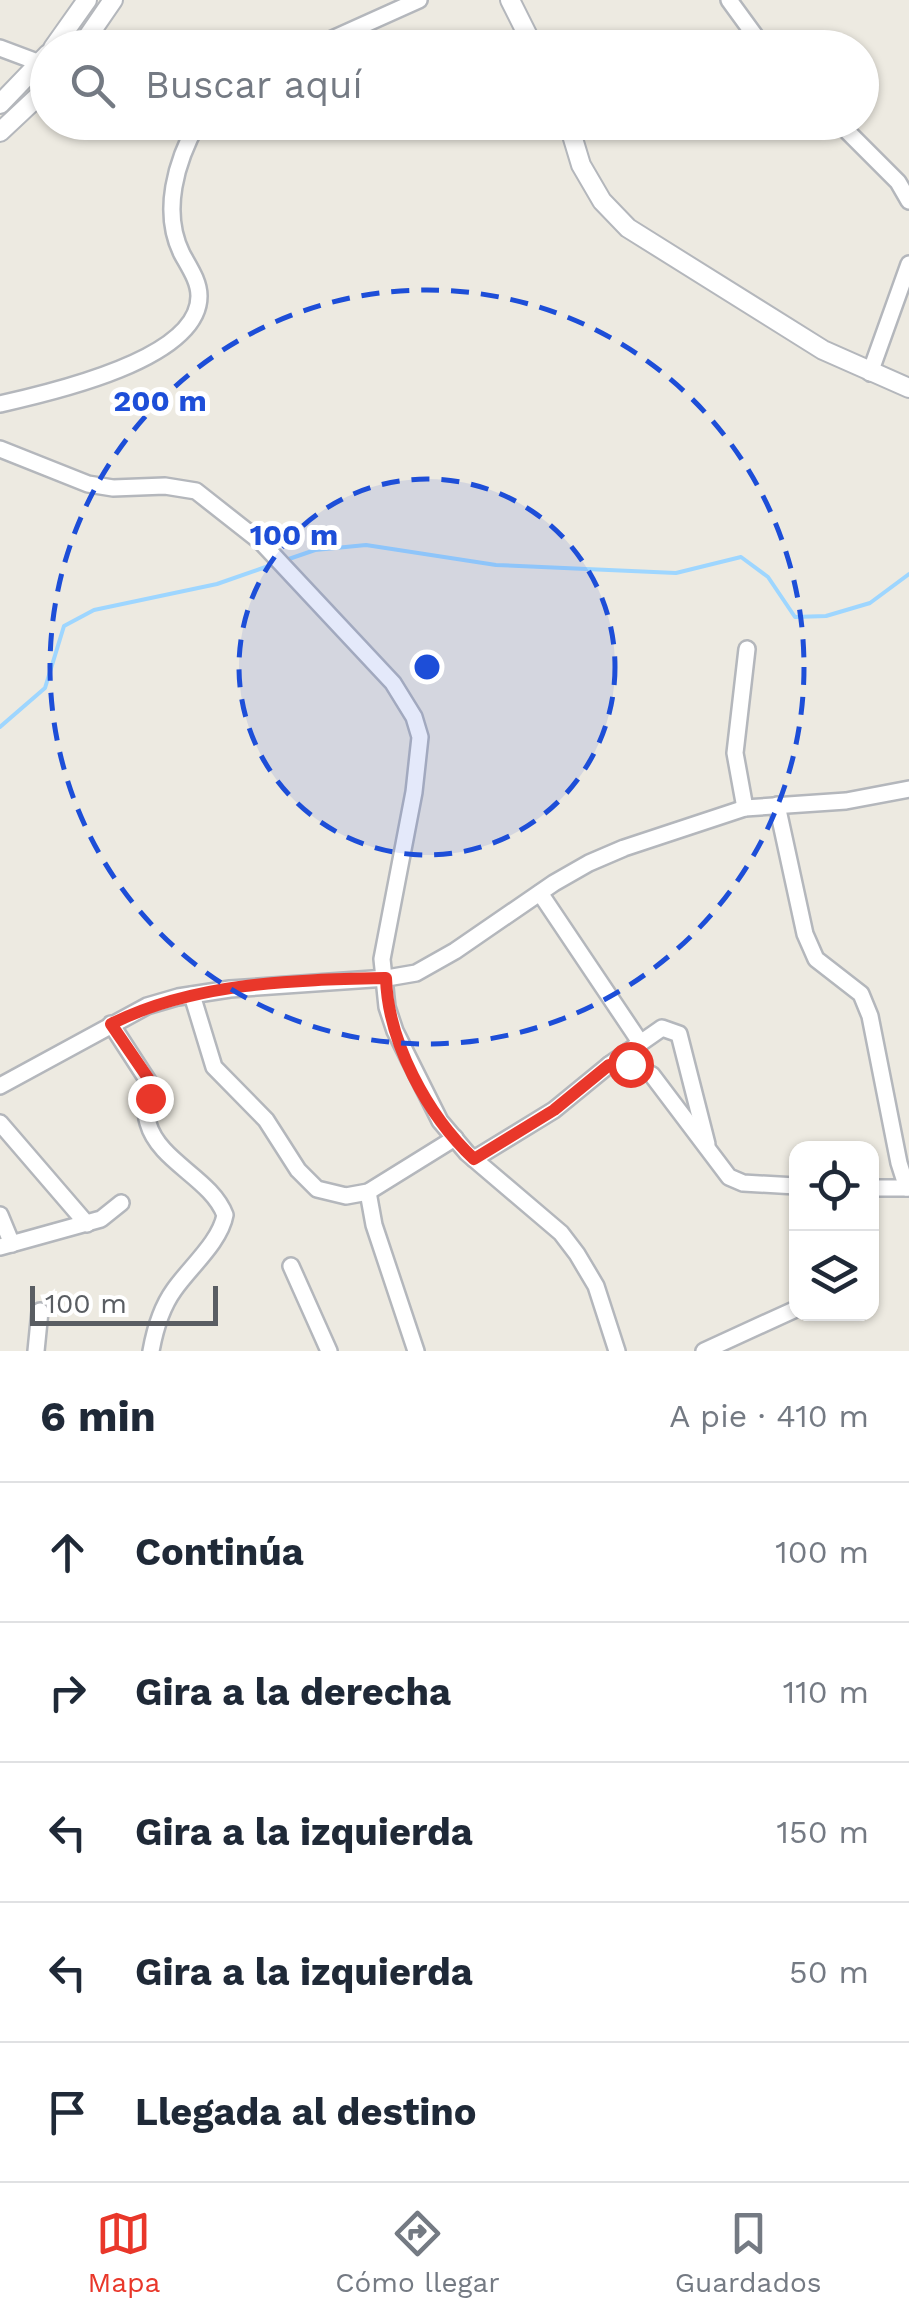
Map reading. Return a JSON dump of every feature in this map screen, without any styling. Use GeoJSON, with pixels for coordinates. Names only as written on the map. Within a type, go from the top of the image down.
{"type":"FeatureCollection","features":[{"type":"Feature","properties":{"kind":"street"},"geometry":{"type":"LineString","coordinates":[[65,30],[87,0]]}},
{"type":"Feature","properties":{"kind":"street"},"geometry":{"type":"LineString","coordinates":[[92,30],[113,0]]}},
{"type":"Feature","properties":{"kind":"street"},"geometry":{"type":"LineString","coordinates":[[352,30],[419,0]]}},
{"type":"Feature","properties":{"kind":"street"},"geometry":{"type":"LineString","coordinates":[[510,0],[525,30]]}},
{"type":"Feature","properties":{"kind":"street"},"geometry":{"type":"LineString","coordinates":[[729,0],[751,30]]}},
{"type":"Feature","properties":{"kind":"street"},"geometry":{"type":"LineString","coordinates":[[0,48],[30,55]]}},
{"type":"Feature","properties":{"kind":"street"},"geometry":{"type":"LineString","coordinates":[[0,104],[30,73]]}},
{"type":"Feature","properties":{"kind":"street"},"geometry":{"type":"LineString","coordinates":[[0,132],[30,104]]}},
{"type":"Feature","properties":{"kind":"street"},"geometry":{"type":"LineString","coordinates":[[0,404],[126,366],[190,324],[199,294],[180,251],[170,210],[188,140]]}},
{"type":"Feature","properties":{"kind":"street"},"geometry":{"type":"LineString","coordinates":[[573,140],[581,165],[602,201],[628,228],[823,350],[909,388]]}},
{"type":"Feature","properties":{"kind":"street"},"geometry":{"type":"LineString","coordinates":[[856,140],[898,182],[909,201]]}},
{"type":"Feature","properties":{"kind":"street"},"geometry":{"type":"LineString","coordinates":[[870,373],[909,264]]}},
{"type":"Feature","properties":{"kind":"street"},"geometry":{"type":"LineString","coordinates":[[0,450],[88,484],[196,491],[262,543],[392,683],[414,717],[420,737],[414,792],[382,958],[387,1006],[395,1031],[440,1120],[474,1159],[570,1244],[596,1286],[617,1351]]}},
{"type":"Feature","properties":{"kind":"street"},"geometry":{"type":"LineString","coordinates":[[745,808],[735,753],[747,649]]}},
{"type":"Feature","properties":{"kind":"street"},"geometry":{"type":"LineString","coordinates":[[0,1086],[147,1006],[192,995],[416,973],[455,952],[589,864],[624,848],[745,808],[846,801],[909,789]]}},
{"type":"Feature","properties":{"kind":"street"},"geometry":{"type":"LineString","coordinates":[[777,805],[805,934],[816,960],[861,994],[870,1016],[899,1163],[908,1188],[879,1188]]}},
{"type":"Feature","properties":{"kind":"street"},"geometry":{"type":"LineString","coordinates":[[540,893],[640,1042]]}},
{"type":"Feature","properties":{"kind":"street"},"geometry":{"type":"LineString","coordinates":[[192,995],[214,1067],[266,1120],[306,1180],[328,1193],[346,1196],[368,1192],[455,1138]]}},
{"type":"Feature","properties":{"kind":"street"},"geometry":{"type":"LineString","coordinates":[[111,1024],[150,1084],[146,1114],[154,1137],[213,1197],[226,1216],[218,1233],[168,1300],[151,1351]]}},
{"type":"Feature","properties":{"kind":"street"},"geometry":{"type":"LineString","coordinates":[[474,1159],[554,1110],[662,1028],[678,1034],[708,1150]]}},
{"type":"Feature","properties":{"kind":"street"},"geometry":{"type":"LineString","coordinates":[[609,1065],[630,1064],[652,1075],[729,1177],[743,1183],[789,1186]]}},
{"type":"Feature","properties":{"kind":"street"},"geometry":{"type":"LineString","coordinates":[[0,1123],[87,1224]]}},
{"type":"Feature","properties":{"kind":"street"},"geometry":{"type":"LineString","coordinates":[[368,1192],[374,1225],[416,1351]]}},
{"type":"Feature","properties":{"kind":"street"},"geometry":{"type":"LineString","coordinates":[[0,1215],[6,1245],[101,1220],[121,1203]]}},
{"type":"Feature","properties":{"kind":"street"},"geometry":{"type":"LineString","coordinates":[[291,1266],[328,1351]]}},
{"type":"Feature","properties":{"kind":"street"},"geometry":{"type":"LineString","coordinates":[[36,1351],[40,1311]]}},
{"type":"Feature","properties":{"kind":"street"},"geometry":{"type":"LineString","coordinates":[[704,1351],[789,1311]]}},
{"type":"Feature","properties":{"kind":"waterway"},"geometry":{"type":"LineString","coordinates":[[283,561],[315,550],[366,545],[496,565],[676,573],[741,557],[768,577],[795,617],[826,616],[870,603],[909,574]]}},
{"type":"Feature","properties":{"kind":"waterway"},"geometry":{"type":"LineString","coordinates":[[0,727],[45,688],[64,626],[94,610],[217,584],[274,564]]}},
{"type":"Feature","properties":{"kind":"route"},"geometry":{"type":"LineString","coordinates":[[150,1098],[148,1078],[111,1024],[147,1006],[178,997],[295,983],[386,978],[387,1006],[412,1070],[440,1120],[474,1159],[554,1110],[609,1065],[630,1064]]}}]}
